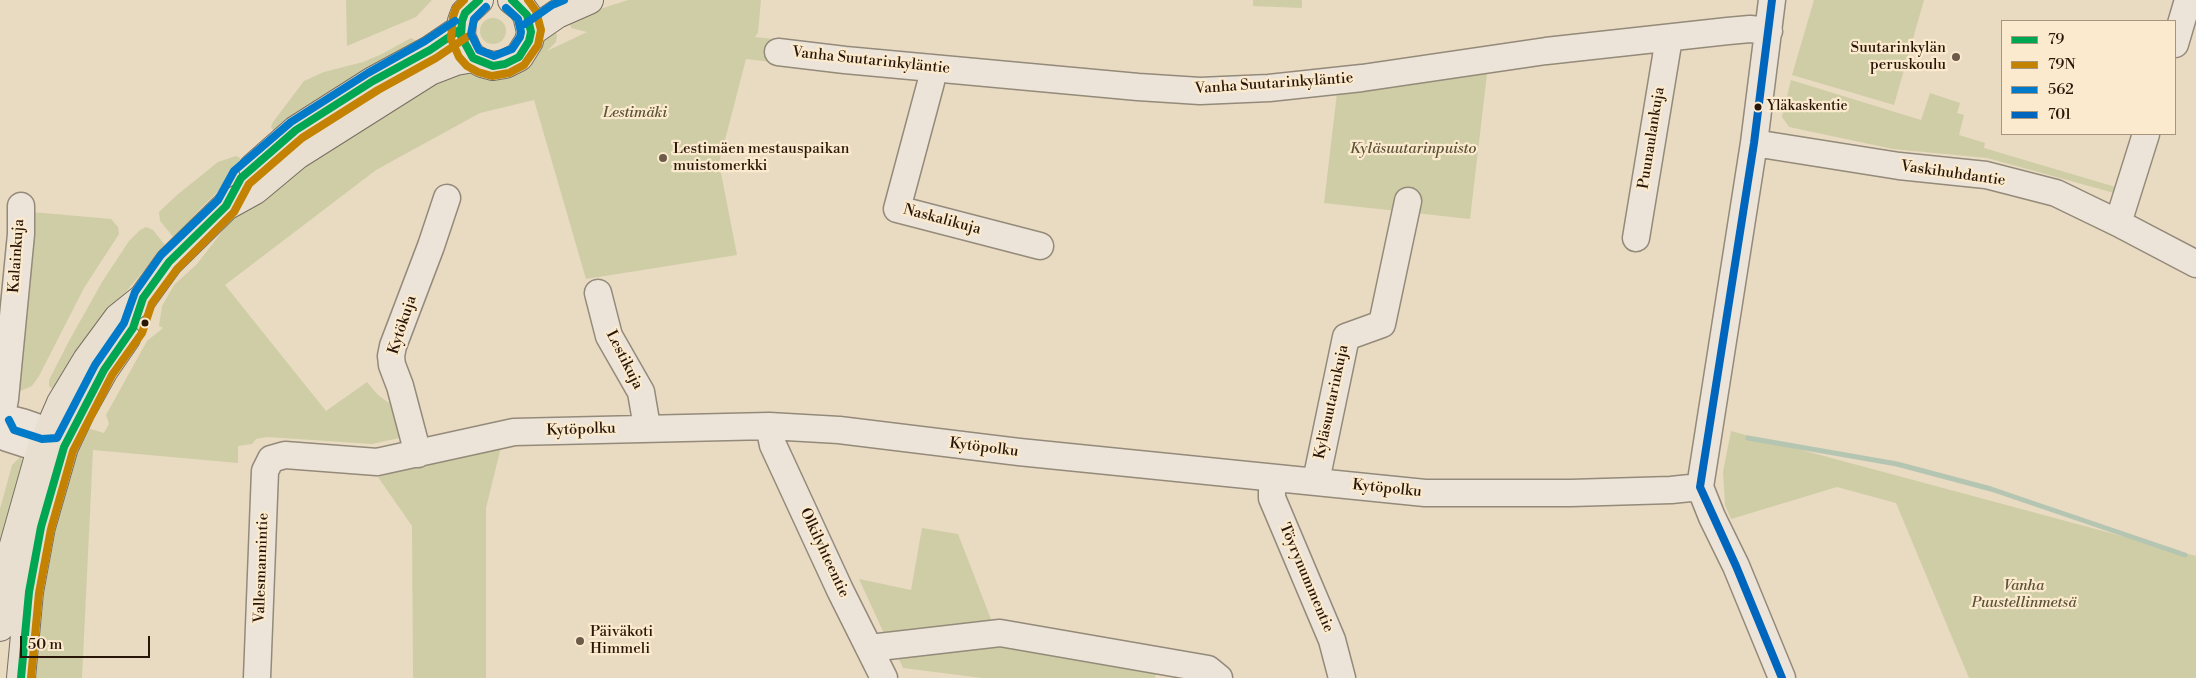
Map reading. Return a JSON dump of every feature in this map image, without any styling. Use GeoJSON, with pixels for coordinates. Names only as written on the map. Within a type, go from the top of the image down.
{"type":"FeatureCollection","features":[{"type":"Feature","properties":{"kind":"main road"},"geometry":{"type":"LineString","coordinates":[[470,9],[463,43],[473,58],[493,66],[506,64],[519,57],[525,50],[527,10],[557,14],[589,0]]}},
{"type":"Feature","properties":{"kind":"main road"},"geometry":{"type":"LineString","coordinates":[[226,206],[241,178],[296,130],[373,81],[430,50],[470,9]]}},
{"type":"Feature","properties":{"kind":"main road"},"geometry":{"type":"LineString","coordinates":[[0,628],[10,559],[51,442],[80,413],[104,370],[133,328],[143,298],[169,262],[226,206],[255,190],[297,156],[430,71],[456,61],[473,58]]}},
{"type":"Feature","properties":{"kind":"main road"},"geometry":{"type":"LineString","coordinates":[[21,678],[29,592],[42,526],[51,442]]}},
{"type":"Feature","properties":{"kind":"street"},"geometry":{"type":"LineString","coordinates":[[1772,0],[1754,143],[1700,487],[1712,517],[1736,566],[1782,678]]}},
{"type":"Feature","properties":{"kind":"street"},"geometry":{"type":"LineString","coordinates":[[2176,41],[2188,0]]}},
{"type":"Feature","properties":{"kind":"street","name":"Vanha Suutarinkyläntie"},"geometry":{"type":"LineString","coordinates":[[778,52],[846,60],[1178,90],[1269,88],[1362,78],[1537,52],[1750,30],[1769,31]]}},
{"type":"Feature","properties":{"kind":"street","name":"Puunaulankuja"},"geometry":{"type":"LineString","coordinates":[[1636,238],[1668,38]]}},
{"type":"Feature","properties":{"kind":"street","name":"Naskalikuja"},"geometry":{"type":"LineString","coordinates":[[933,68],[931,82],[897,209],[1040,246]]}},
{"type":"Feature","properties":{"kind":"street"},"geometry":{"type":"LineString","coordinates":[[2118,222],[2146,135]]}},
{"type":"Feature","properties":{"kind":"street","name":"Vaskihuhdantie"},"geometry":{"type":"LineString","coordinates":[[1754,143],[1899,166],[1986,175],[2056,193],[2118,222],[2196,264]]}},
{"type":"Feature","properties":{"kind":"street","name":"Kytökuja"},"geometry":{"type":"LineString","coordinates":[[418,454],[391,356],[447,198]]}},
{"type":"Feature","properties":{"kind":"street","name":"Kyläsuutarinkuja"},"geometry":{"type":"LineString","coordinates":[[1316,481],[1346,337],[1382,324],[1408,201]]}},
{"type":"Feature","properties":{"kind":"street","name":"Kalainkuja"},"geometry":{"type":"LineString","coordinates":[[0,425],[5,399],[21,234],[21,206]]}},
{"type":"Feature","properties":{"kind":"street","name":"Lestikuja"},"geometry":{"type":"LineString","coordinates":[[598,293],[609,336],[641,392],[647,427]]}},
{"type":"Feature","properties":{"kind":"street"},"geometry":{"type":"LineString","coordinates":[[0,425],[14,420],[51,442]]}},
{"type":"Feature","properties":{"kind":"street","name":"Kytöpolku"},"geometry":{"type":"LineString","coordinates":[[271,458],[285,455],[376,462],[514,432],[647,427],[769,426],[839,430],[1018,452],[1425,493],[1498,494],[1671,490],[1700,487]]}},
{"type":"Feature","properties":{"kind":"street","name":"Olkilyhteentie"},"geometry":{"type":"LineString","coordinates":[[769,426],[773,446],[840,590],[884,678]]}},
{"type":"Feature","properties":{"kind":"street","name":"Vallesmannintie"},"geometry":{"type":"LineString","coordinates":[[257,678],[265,471],[271,458]]}},
{"type":"Feature","properties":{"kind":"street","name":"Töyrynummentie"},"geometry":{"type":"LineString","coordinates":[[1272,478],[1272,498],[1332,640],[1342,678]]}},
{"type":"Feature","properties":{"kind":"street"},"geometry":{"type":"LineString","coordinates":[[870,648],[1000,633],[1208,669],[1219,678]]}},
{"type":"Feature","properties":{"kind":"green space"},"geometry":{"type":"Polygon","coordinates":[[[346,0],[432,0],[416,17],[347,46],[346,0]]]}},
{"type":"Feature","properties":{"kind":"green space","name":"Lestimäki"},"geometry":{"type":"Polygon","coordinates":[[[628,0],[761,0],[758,33],[755,37],[792,41],[789,64],[746,59],[719,163],[737,255],[586,279],[534,100],[480,113],[376,170],[225,285],[326,411],[367,382],[378,395],[396,408],[404,437],[372,444],[267,437],[256,439],[252,444],[238,446],[238,463],[93,450],[82,678],[27,678],[34,606],[69,463],[87,428],[104,433],[109,424],[106,415],[147,341],[163,328],[159,326],[162,306],[174,285],[197,264],[228,224],[263,194],[434,75],[482,71],[553,22],[557,36],[556,42],[547,51],[587,32],[571,28],[569,19],[628,0]]]}},
{"type":"Feature","properties":{"kind":"green space"},"geometry":{"type":"Polygon","coordinates":[[[1253,0],[1302,0],[1302,8],[1253,6],[1253,0]]]}},
{"type":"Feature","properties":{"kind":"green space"},"geometry":{"type":"Polygon","coordinates":[[[1814,0],[1924,0],[1894,105],[1792,75],[1814,0]]]}},
{"type":"Feature","properties":{"kind":"green space"},"geometry":{"type":"Polygon","coordinates":[[[493,18],[502,22],[506,31],[502,40],[493,44],[484,40],[480,31],[484,22],[493,18]]]}},
{"type":"Feature","properties":{"kind":"green space"},"geometry":{"type":"Polygon","coordinates":[[[411,38],[417,41],[422,48],[275,133],[271,127],[304,81],[324,72],[363,62],[411,38]]]}},
{"type":"Feature","properties":{"kind":"green space","name":"Kyläsuutarinpuisto"},"geometry":{"type":"Polygon","coordinates":[[[1487,74],[1470,219],[1324,203],[1337,93],[1487,74]]]}},
{"type":"Feature","properties":{"kind":"green space"},"geometry":{"type":"Polygon","coordinates":[[[1791,80],[1921,120],[1930,93],[1960,103],[1957,113],[1964,115],[1959,135],[1985,143],[1984,148],[2119,188],[2118,194],[1987,158],[1893,149],[1789,127],[1782,117],[1791,80]]]}},
{"type":"Feature","properties":{"kind":"green space"},"geometry":{"type":"Polygon","coordinates":[[[236,156],[240,158],[239,164],[225,185],[174,238],[160,221],[159,212],[218,162],[236,156]]]}},
{"type":"Feature","properties":{"kind":"green space"},"geometry":{"type":"Polygon","coordinates":[[[32,212],[111,219],[118,227],[119,234],[84,288],[39,376],[32,386],[20,391],[13,388],[32,212]]]}},
{"type":"Feature","properties":{"kind":"green space"},"geometry":{"type":"Polygon","coordinates":[[[146,227],[153,230],[165,245],[101,322],[57,393],[49,386],[49,380],[69,341],[102,282],[129,241],[146,227]]]}},
{"type":"Feature","properties":{"kind":"green space","name":"Vanha Puustellinmetsä"},"geometry":{"type":"Polygon","coordinates":[[[1731,431],[2196,556],[2196,678],[1969,678],[1896,503],[1837,487],[1731,519],[1725,505],[1723,472],[1731,431]]]}},
{"type":"Feature","properties":{"kind":"green space"},"geometry":{"type":"Polygon","coordinates":[[[502,443],[486,508],[486,678],[413,678],[412,526],[378,477],[502,443]]]}},
{"type":"Feature","properties":{"kind":"green space"},"geometry":{"type":"Polygon","coordinates":[[[20,457],[24,463],[0,571],[0,509],[12,465],[20,457]]]}},
{"type":"Feature","properties":{"kind":"green space"},"geometry":{"type":"Polygon","coordinates":[[[922,528],[958,534],[994,627],[887,640],[859,579],[911,590],[922,528]]]}},
{"type":"Feature","properties":{"kind":"green space"},"geometry":{"type":"Polygon","coordinates":[[[1007,645],[1156,671],[1155,678],[982,678],[903,668],[898,657],[1007,645]]]}},
{"type":"Feature","properties":{"kind":"waterway"},"geometry":{"type":"LineString","coordinates":[[1748,438],[1897,464],[1991,489],[2185,555]]}},
{"type":"Feature","properties":{"kind":"transit line","name":"79N"},"geometry":{"type":"LineString","coordinates":[[464,0],[456,8],[453,17],[451,39],[459,57],[467,66],[492,76],[509,73],[524,65],[538,45],[541,30],[536,11],[528,0]]}},
{"type":"Feature","properties":{"kind":"transit line","name":"79"},"geometry":{"type":"LineString","coordinates":[[479,0],[465,13],[462,21],[461,36],[473,58],[493,66],[505,64],[519,57],[529,41],[531,32],[527,15],[512,0]]}},
{"type":"Feature","properties":{"kind":"transit line","name":"562"},"geometry":{"type":"LineString","coordinates":[[525,24],[552,5],[564,0]]}},
{"type":"Feature","properties":{"kind":"transit line","name":"701"},"geometry":{"type":"LineString","coordinates":[[1772,0],[1754,143],[1700,487],[1736,566],[1782,678]]}},
{"type":"Feature","properties":{"kind":"transit line","name":"562"},"geometry":{"type":"LineString","coordinates":[[486,7],[474,19],[471,34],[479,50],[494,56],[512,49],[520,37],[521,32],[518,19],[506,8]]}},
{"type":"Feature","properties":{"kind":"transit line","name":"562"},"geometry":{"type":"LineString","coordinates":[[9,420],[14,430],[42,439],[57,438],[95,365],[124,323],[135,292],[161,255],[218,200],[234,171],[291,122],[455,21]]}},
{"type":"Feature","properties":{"kind":"transit line","name":"79"},"geometry":{"type":"LineString","coordinates":[[21,678],[29,592],[41,527],[64,447],[104,370],[133,328],[143,298],[169,262],[226,206],[241,178],[296,130],[373,81],[430,50],[461,29]]}},
{"type":"Feature","properties":{"kind":"transit line","name":"79N"},"geometry":{"type":"LineString","coordinates":[[31,678],[39,593],[51,529],[73,451],[112,375],[142,333],[152,303],[177,269],[234,212],[249,184],[302,138],[378,90],[436,58],[467,37]]}},
{"type":"Feature","properties":{"kind":"place","name":"Suutarinkylän peruskoulu"},"geometry":{"type":"Point","coordinates":[1956,57]}},
{"type":"Feature","properties":{"kind":"place","name":"Yläkaskentie"},"geometry":{"type":"Point","coordinates":[1758,107]}},
{"type":"Feature","properties":{"kind":"place","name":"Lestimäen mestauspaikan muistomerkki"},"geometry":{"type":"Point","coordinates":[663,158]}},
{"type":"Feature","properties":{"kind":"place","name":"Päiväkoti Himmeli"},"geometry":{"type":"Point","coordinates":[580,641]}}]}
